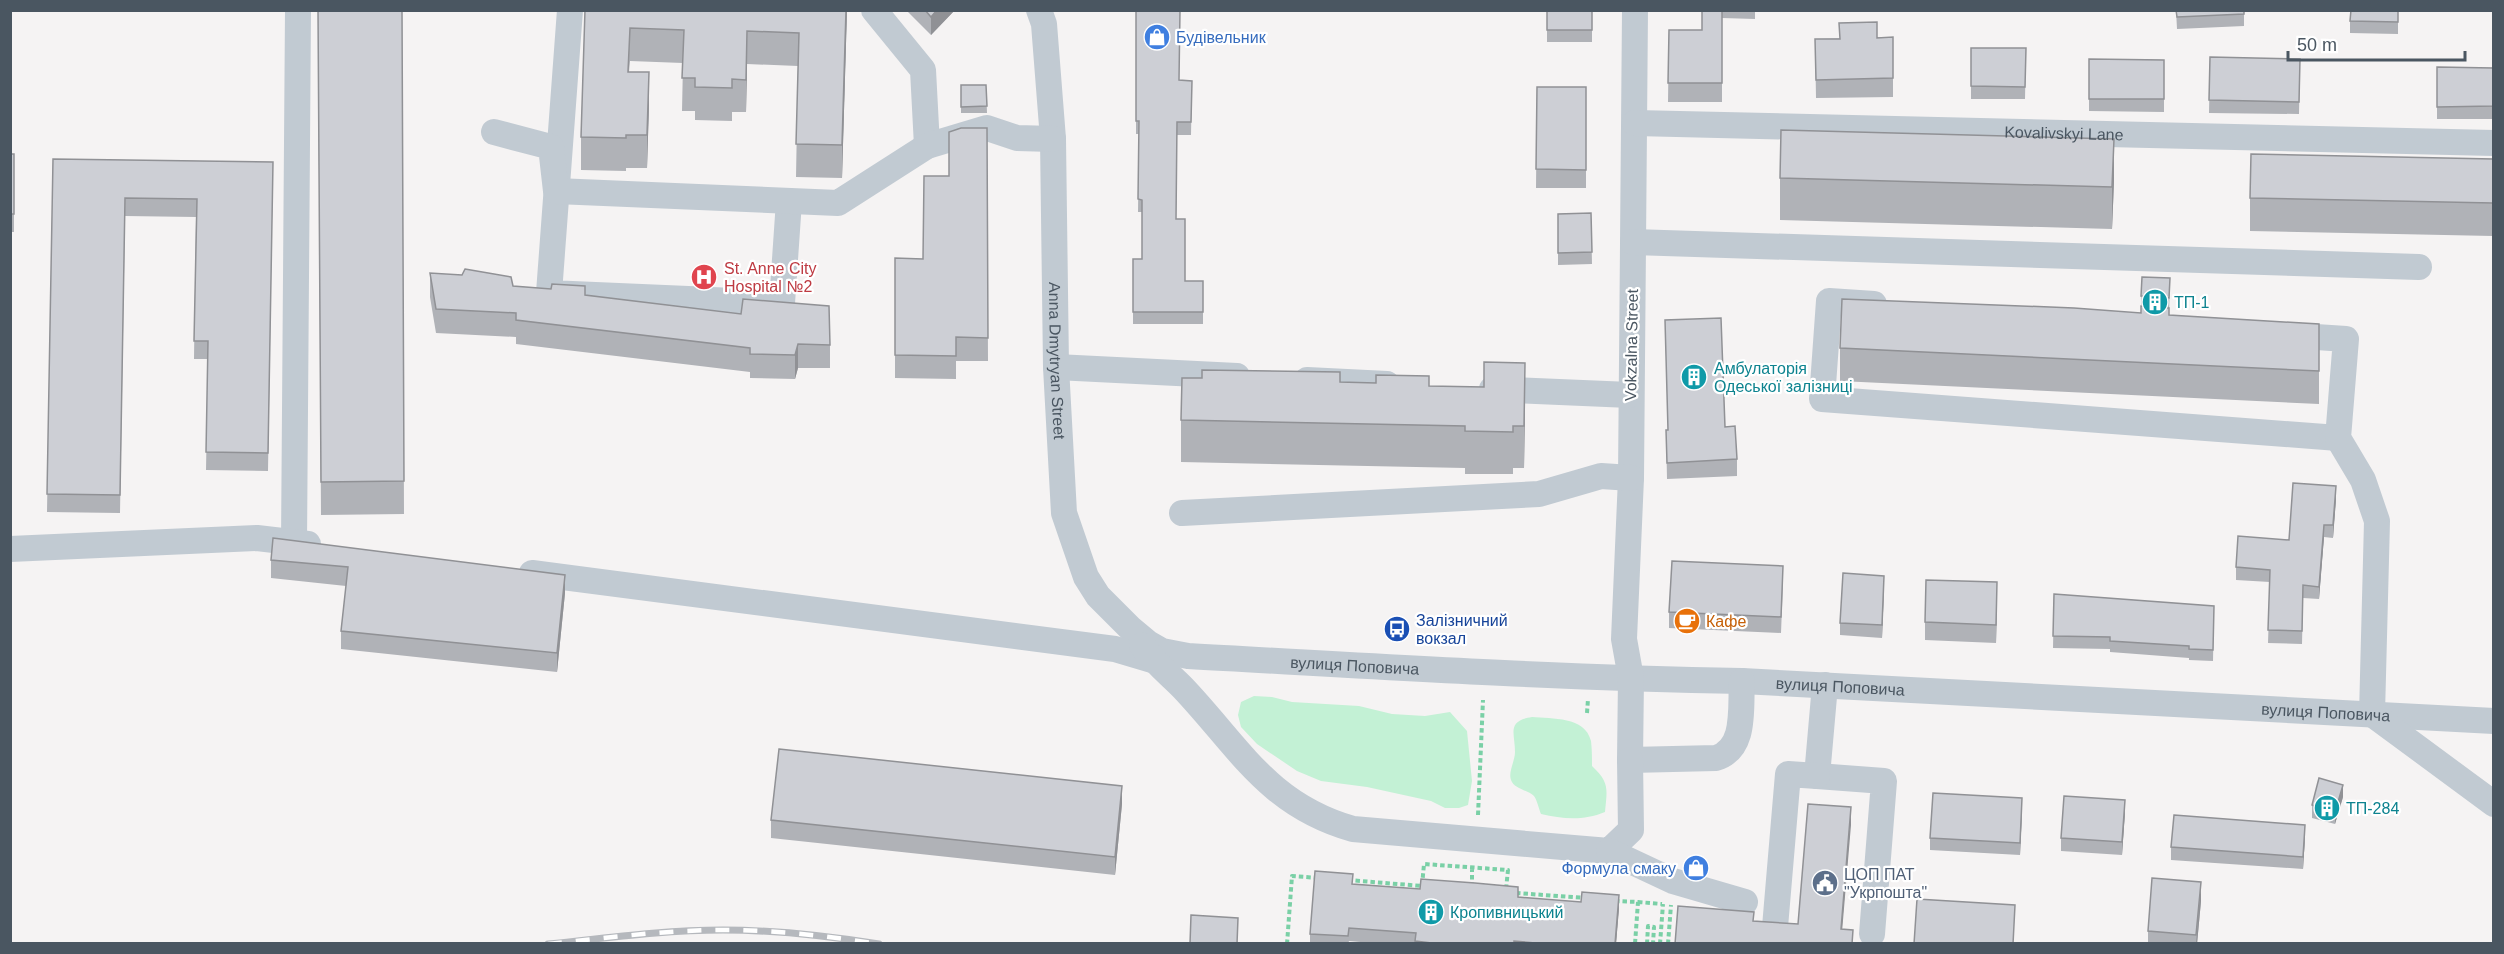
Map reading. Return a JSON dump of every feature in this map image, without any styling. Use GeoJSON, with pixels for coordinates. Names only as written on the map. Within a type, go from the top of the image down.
{"type":"FeatureCollection","features":[{"type":"Feature","properties":{"kind":"street"},"geometry":{"type":"LineString","coordinates":[[294,543],[298,10]]}},
{"type":"Feature","properties":{"kind":"street"},"geometry":{"type":"LineString","coordinates":[[570,10],[549,293],[782,303],[789,201]]}},
{"type":"Feature","properties":{"kind":"street"},"geometry":{"type":"LineString","coordinates":[[874,10],[922,70],[927,146]]}},
{"type":"Feature","properties":{"kind":"street","name":"Anna Dmytryan Street"},"geometry":{"type":"LineString","coordinates":[[1040,10],[1044,24],[1053,139],[1056,367],[1062,492],[1068,528],[1086,577],[1098,596],[1130,628],[1162,651],[1188,656]]}},
{"type":"Feature","properties":{"kind":"street","name":"Vokzalna Street"},"geometry":{"type":"LineString","coordinates":[[1609,851],[1630,830],[1631,678],[1624,639],[1631,478],[1635,10]]}},
{"type":"Feature","properties":{"kind":"street","name":"Kovalivskyi Lane"},"geometry":{"type":"LineString","coordinates":[[1635,123],[2493,143]]}},
{"type":"Feature","properties":{"kind":"street"},"geometry":{"type":"LineString","coordinates":[[556,190],[838,203],[927,146],[987,128],[1017,138],[1053,139]]}},
{"type":"Feature","properties":{"kind":"street"},"geometry":{"type":"LineString","coordinates":[[494,132],[551,147],[556,190]]}},
{"type":"Feature","properties":{"kind":"street"},"geometry":{"type":"LineString","coordinates":[[1633,242],[2419,267]]}},
{"type":"Feature","properties":{"kind":"street"},"geometry":{"type":"LineString","coordinates":[[1900,306],[1830,301],[1822,399],[2338,438]]}},
{"type":"Feature","properties":{"kind":"street"},"geometry":{"type":"LineString","coordinates":[[2264,333],[2346,339],[2338,438],[2362,480],[2377,521],[2372,714],[2493,804]]}},
{"type":"Feature","properties":{"kind":"street"},"geometry":{"type":"LineString","coordinates":[[1056,367],[1414,385]]}},
{"type":"Feature","properties":{"kind":"street"},"geometry":{"type":"LineString","coordinates":[[1473,388],[1630,395]]}},
{"type":"Feature","properties":{"kind":"street"},"geometry":{"type":"LineString","coordinates":[[1182,513],[1539,494],[1601,476],[1631,478]]}},
{"type":"Feature","properties":{"kind":"street"},"geometry":{"type":"LineString","coordinates":[[10,549],[257,538],[329,547]]}},
{"type":"Feature","properties":{"kind":"street"},"geometry":{"type":"LineString","coordinates":[[506,570],[1115,649],[1152,660]]}},
{"type":"Feature","properties":{"kind":"street"},"geometry":{"type":"LineString","coordinates":[[1130,628],[1152,660],[1183,688],[1262,778],[1294,804],[1333,824],[1353,830],[1609,851],[1673,880],[1744,902]]}},
{"type":"Feature","properties":{"kind":"street","name":"вулиця Поповича"},"geometry":{"type":"LineString","coordinates":[[1188,656],[1631,678],[1826,685],[2493,720]]}},
{"type":"Feature","properties":{"kind":"street"},"geometry":{"type":"LineString","coordinates":[[1630,760],[1716,758],[1727,753],[1734,746],[1738,735],[1742,681]]}},
{"type":"Feature","properties":{"kind":"street"},"geometry":{"type":"LineString","coordinates":[[1817,776],[1826,685]]}},
{"type":"Feature","properties":{"kind":"street"},"geometry":{"type":"LineString","coordinates":[[1775,927],[1788,774],[1817,776],[1884,781],[1872,934]]}},
{"type":"Feature","properties":{"kind":"path"},"geometry":{"type":"LineString","coordinates":[[1587,713],[1588,699]]}},
{"type":"Feature","properties":{"kind":"path"},"geometry":{"type":"LineString","coordinates":[[1480,773],[1483,700]]}},
{"type":"Feature","properties":{"kind":"path"},"geometry":{"type":"LineString","coordinates":[[1339,880],[1422,886],[1424,864],[1472,867],[1508,870],[1506,892],[1594,899]]}},
{"type":"Feature","properties":{"kind":"path"},"geometry":{"type":"LineString","coordinates":[[1472,867],[1471,885],[1475,896]]}},
{"type":"Feature","properties":{"kind":"path"},"geometry":{"type":"LineString","coordinates":[[1287,944],[1292,876],[1327,879]]}},
{"type":"Feature","properties":{"kind":"path"},"geometry":{"type":"LineString","coordinates":[[1605,900],[1671,905]]}},
{"type":"Feature","properties":{"kind":"path"},"geometry":{"type":"LineString","coordinates":[[1635,944],[1638,902]]}},
{"type":"Feature","properties":{"kind":"path"},"geometry":{"type":"LineString","coordinates":[[1660,944],[1663,904]]}},
{"type":"Feature","properties":{"kind":"path"},"geometry":{"type":"LineString","coordinates":[[1647,944],[1648,926],[1654,927],[1653,944]]}},
{"type":"Feature","properties":{"kind":"path"},"geometry":{"type":"LineString","coordinates":[[1668,944],[1669,930]]}},
{"type":"Feature","properties":{"kind":"green space"},"geometry":{"type":"Polygon","coordinates":[[[1254,696],[1272,697],[1292,702],[1359,706],[1392,714],[1425,716],[1450,712],[1467,731],[1472,781],[1468,805],[1459,808],[1445,808],[1431,801],[1367,787],[1321,781],[1297,771],[1257,744],[1241,727],[1238,715],[1241,702],[1254,696]]]}},
{"type":"Feature","properties":{"kind":"green space"},"geometry":{"type":"Polygon","coordinates":[[[1532,717],[1567,720],[1582,727],[1588,733],[1591,741],[1592,766],[1605,782],[1605,812],[1589,817],[1573,818],[1541,814],[1534,796],[1513,783],[1510,774],[1515,752],[1515,725],[1518,721],[1532,717]]]}},
{"type":"Feature","properties":{"kind":"building"},"geometry":{"type":"Polygon","coordinates":[[[318,10],[402,10],[404,481],[321,482],[318,10]]]}},
{"type":"Feature","properties":{"kind":"building"},"geometry":{"type":"Polygon","coordinates":[[[585,10],[846,10],[842,145],[796,144],[799,33],[747,31],[746,80],[732,79],[732,88],[695,87],[695,78],[682,78],[684,30],[630,28],[628,72],[649,72],[647,135],[626,135],[626,138],[581,137],[585,10]]]}},
{"type":"Feature","properties":{"kind":"building"},"geometry":{"type":"Polygon","coordinates":[[[925,10],[937,10],[931,17],[925,10]]]}},
{"type":"Feature","properties":{"kind":"building"},"geometry":{"type":"Polygon","coordinates":[[[1136,10],[1180,10],[1179,80],[1192,81],[1191,122],[1177,122],[1176,219],[1185,219],[1185,281],[1203,281],[1203,312],[1133,312],[1133,259],[1142,259],[1142,200],[1138,199],[1139,121],[1136,121],[1136,10]]]}},
{"type":"Feature","properties":{"kind":"building"},"geometry":{"type":"Polygon","coordinates":[[[1547,10],[1592,10],[1592,30],[1547,30],[1547,10]]]}},
{"type":"Feature","properties":{"kind":"building"},"geometry":{"type":"Polygon","coordinates":[[[1702,10],[1722,10],[1722,83],[1668,83],[1669,30],[1702,30],[1702,10]]]}},
{"type":"Feature","properties":{"kind":"building"},"geometry":{"type":"Polygon","coordinates":[[[2176,10],[2244,10],[2244,14],[2177,17],[2176,10]]]}},
{"type":"Feature","properties":{"kind":"building"},"geometry":{"type":"Polygon","coordinates":[[[2351,10],[2398,10],[2398,22],[2350,21],[2351,10]]]}},
{"type":"Feature","properties":{"kind":"building"},"geometry":{"type":"Polygon","coordinates":[[[1877,22],[1877,38],[1893,37],[1893,78],[1816,80],[1815,39],[1840,39],[1839,23],[1877,22]]]}},
{"type":"Feature","properties":{"kind":"building"},"geometry":{"type":"Polygon","coordinates":[[[1971,48],[2026,48],[2025,87],[1971,86],[1971,48]]]}},
{"type":"Feature","properties":{"kind":"building"},"geometry":{"type":"Polygon","coordinates":[[[2210,57],[2300,59],[2299,102],[2209,100],[2210,57]]]}},
{"type":"Feature","properties":{"kind":"building"},"geometry":{"type":"Polygon","coordinates":[[[2089,59],[2164,60],[2164,99],[2089,99],[2089,59]]]}},
{"type":"Feature","properties":{"kind":"building"},"geometry":{"type":"Polygon","coordinates":[[[2437,67],[2493,68],[2493,106],[2437,107],[2437,67]]]}},
{"type":"Feature","properties":{"kind":"building"},"geometry":{"type":"Polygon","coordinates":[[[961,85],[986,85],[987,106],[961,107],[961,85]]]}},
{"type":"Feature","properties":{"kind":"building"},"geometry":{"type":"Polygon","coordinates":[[[1537,87],[1586,87],[1586,170],[1536,169],[1537,87]]]}},
{"type":"Feature","properties":{"kind":"building"},"geometry":{"type":"Polygon","coordinates":[[[961,128],[987,128],[988,338],[956,337],[956,356],[895,355],[895,258],[923,259],[924,176],[949,176],[949,132],[961,128]]]}},
{"type":"Feature","properties":{"kind":"building"},"geometry":{"type":"Polygon","coordinates":[[[1781,130],[2114,139],[2112,187],[1780,178],[1781,130]]]}},
{"type":"Feature","properties":{"kind":"building"},"geometry":{"type":"Polygon","coordinates":[[[10,154],[14,154],[14,214],[10,214],[10,154]]]}},
{"type":"Feature","properties":{"kind":"building"},"geometry":{"type":"Polygon","coordinates":[[[2251,154],[2493,159],[2493,203],[2250,198],[2251,154]]]}},
{"type":"Feature","properties":{"kind":"building"},"geometry":{"type":"Polygon","coordinates":[[[53,159],[273,162],[268,453],[206,452],[208,341],[194,341],[197,199],[125,198],[120,495],[47,494],[53,159]]]}},
{"type":"Feature","properties":{"kind":"building"},"geometry":{"type":"Polygon","coordinates":[[[1591,213],[1592,252],[1558,253],[1558,214],[1591,213]]]}},
{"type":"Feature","properties":{"kind":"building"},"geometry":{"type":"Polygon","coordinates":[[[465,269],[511,277],[513,286],[551,289],[552,284],[585,286],[585,295],[741,314],[743,299],[829,306],[830,345],[798,344],[795,355],[750,354],[750,348],[516,320],[516,313],[436,309],[430,273],[462,275],[465,269]]]}},
{"type":"Feature","properties":{"kind":"building"},"geometry":{"type":"Polygon","coordinates":[[[2142,277],[2170,278],[2169,298],[2141,296],[2142,277]]]}},
{"type":"Feature","properties":{"kind":"building"},"geometry":{"type":"Polygon","coordinates":[[[1842,299],[2074,308],[2141,313],[2141,306],[2169,308],[2169,315],[2319,324],[2319,371],[1840,348],[1842,299]]]}},
{"type":"Feature","properties":{"kind":"building"},"geometry":{"type":"Polygon","coordinates":[[[1721,318],[1725,427],[1735,426],[1737,459],[1667,463],[1665,320],[1721,318]]]}},
{"type":"Feature","properties":{"kind":"building"},"geometry":{"type":"Polygon","coordinates":[[[1484,362],[1525,363],[1524,426],[1513,426],[1513,432],[1465,431],[1465,426],[1181,420],[1182,378],[1202,378],[1202,370],[1340,372],[1340,382],[1376,383],[1376,375],[1429,376],[1429,386],[1484,387],[1484,362]]]}},
{"type":"Feature","properties":{"kind":"building"},"geometry":{"type":"Polygon","coordinates":[[[2293,483],[2336,486],[2333,525],[2324,525],[2319,587],[2303,585],[2302,631],[2268,630],[2270,570],[2236,567],[2238,536],[2289,540],[2293,483]]]}},
{"type":"Feature","properties":{"kind":"building"},"geometry":{"type":"Polygon","coordinates":[[[273,538],[565,575],[557,653],[341,631],[348,567],[271,560],[273,538]]]}},
{"type":"Feature","properties":{"kind":"building"},"geometry":{"type":"Polygon","coordinates":[[[1672,561],[1783,566],[1781,617],[1669,612],[1672,561]]]}},
{"type":"Feature","properties":{"kind":"building"},"geometry":{"type":"Polygon","coordinates":[[[1843,573],[1884,576],[1882,625],[1840,623],[1843,573]]]}},
{"type":"Feature","properties":{"kind":"building"},"geometry":{"type":"Polygon","coordinates":[[[1926,580],[1997,582],[1996,625],[1925,622],[1926,580]]]}},
{"type":"Feature","properties":{"kind":"building"},"geometry":{"type":"Polygon","coordinates":[[[2054,594],[2214,606],[2213,650],[2189,649],[2189,646],[2110,641],[2110,637],[2053,636],[2054,594]]]}},
{"type":"Feature","properties":{"kind":"building"},"geometry":{"type":"Polygon","coordinates":[[[779,749],[1122,786],[1115,857],[771,820],[779,749]]]}},
{"type":"Feature","properties":{"kind":"building"},"geometry":{"type":"Polygon","coordinates":[[[2319,778],[2343,785],[2335,812],[2312,805],[2319,778]]]}},
{"type":"Feature","properties":{"kind":"building"},"geometry":{"type":"Polygon","coordinates":[[[1933,793],[2022,798],[2020,843],[1930,838],[1933,793]]]}},
{"type":"Feature","properties":{"kind":"building"},"geometry":{"type":"Polygon","coordinates":[[[2064,796],[2125,800],[2122,842],[2061,838],[2064,796]]]}},
{"type":"Feature","properties":{"kind":"building"},"geometry":{"type":"Polygon","coordinates":[[[1808,804],[1851,807],[1841,929],[1853,930],[1852,944],[1675,944],[1678,906],[1754,912],[1753,921],[1798,924],[1808,804]]]}},
{"type":"Feature","properties":{"kind":"building"},"geometry":{"type":"Polygon","coordinates":[[[2174,815],[2305,825],[2303,857],[2171,847],[2174,815]]]}},
{"type":"Feature","properties":{"kind":"building","name":"Кропивницький"},"geometry":{"type":"Polygon","coordinates":[[[1315,871],[1353,874],[1352,884],[1420,889],[1421,879],[1475,883],[1518,887],[1518,897],[1581,902],[1582,892],[1619,895],[1615,944],[1547,944],[1514,941],[1514,944],[1440,944],[1415,941],[1416,933],[1349,928],[1348,936],[1310,934],[1315,871]]]}},
{"type":"Feature","properties":{"kind":"building"},"geometry":{"type":"Polygon","coordinates":[[[2152,878],[2201,882],[2196,935],[2148,931],[2152,878]]]}},
{"type":"Feature","properties":{"kind":"building"},"geometry":{"type":"Polygon","coordinates":[[[1917,899],[2015,905],[2013,944],[1914,944],[1917,899]]]}},
{"type":"Feature","properties":{"kind":"building"},"geometry":{"type":"Polygon","coordinates":[[[1191,915],[1238,918],[1237,944],[1190,944],[1191,915]]]}},
{"type":"Feature","properties":{"kind":"railway"},"geometry":{"type":"LineString","coordinates":[[548,944],[701,930],[801,934],[879,944]]}},
{"type":"Feature","properties":{"kind":"place","name":"Будівельник"},"geometry":{"type":"Point","coordinates":[1157,37]}},
{"type":"Feature","properties":{"kind":"place","name":"St. Anne City Hospital №2"},"geometry":{"type":"Point","coordinates":[704,277]}},
{"type":"Feature","properties":{"kind":"place","name":"ТП-1"},"geometry":{"type":"Point","coordinates":[2155,302]}},
{"type":"Feature","properties":{"kind":"place","name":"Амбулаторія Одеської залізниці"},"geometry":{"type":"Point","coordinates":[1694,377]}},
{"type":"Feature","properties":{"kind":"place","name":"Кафе"},"geometry":{"type":"Point","coordinates":[1687,621]}},
{"type":"Feature","properties":{"kind":"place","name":"Залізничний вокзал"},"geometry":{"type":"Point","coordinates":[1397,629]}},
{"type":"Feature","properties":{"kind":"place","name":"ТП-284"},"geometry":{"type":"Point","coordinates":[2327,808]}},
{"type":"Feature","properties":{"kind":"place","name":"Формула смаку"},"geometry":{"type":"Point","coordinates":[1696,868]}},
{"type":"Feature","properties":{"kind":"place","name":"ЦОП ПАТ \"Укрпошта\""},"geometry":{"type":"Point","coordinates":[1825,883]}},
{"type":"Feature","properties":{"kind":"place","name":"Кропивницький"},"geometry":{"type":"Point","coordinates":[1431,912]}}]}
